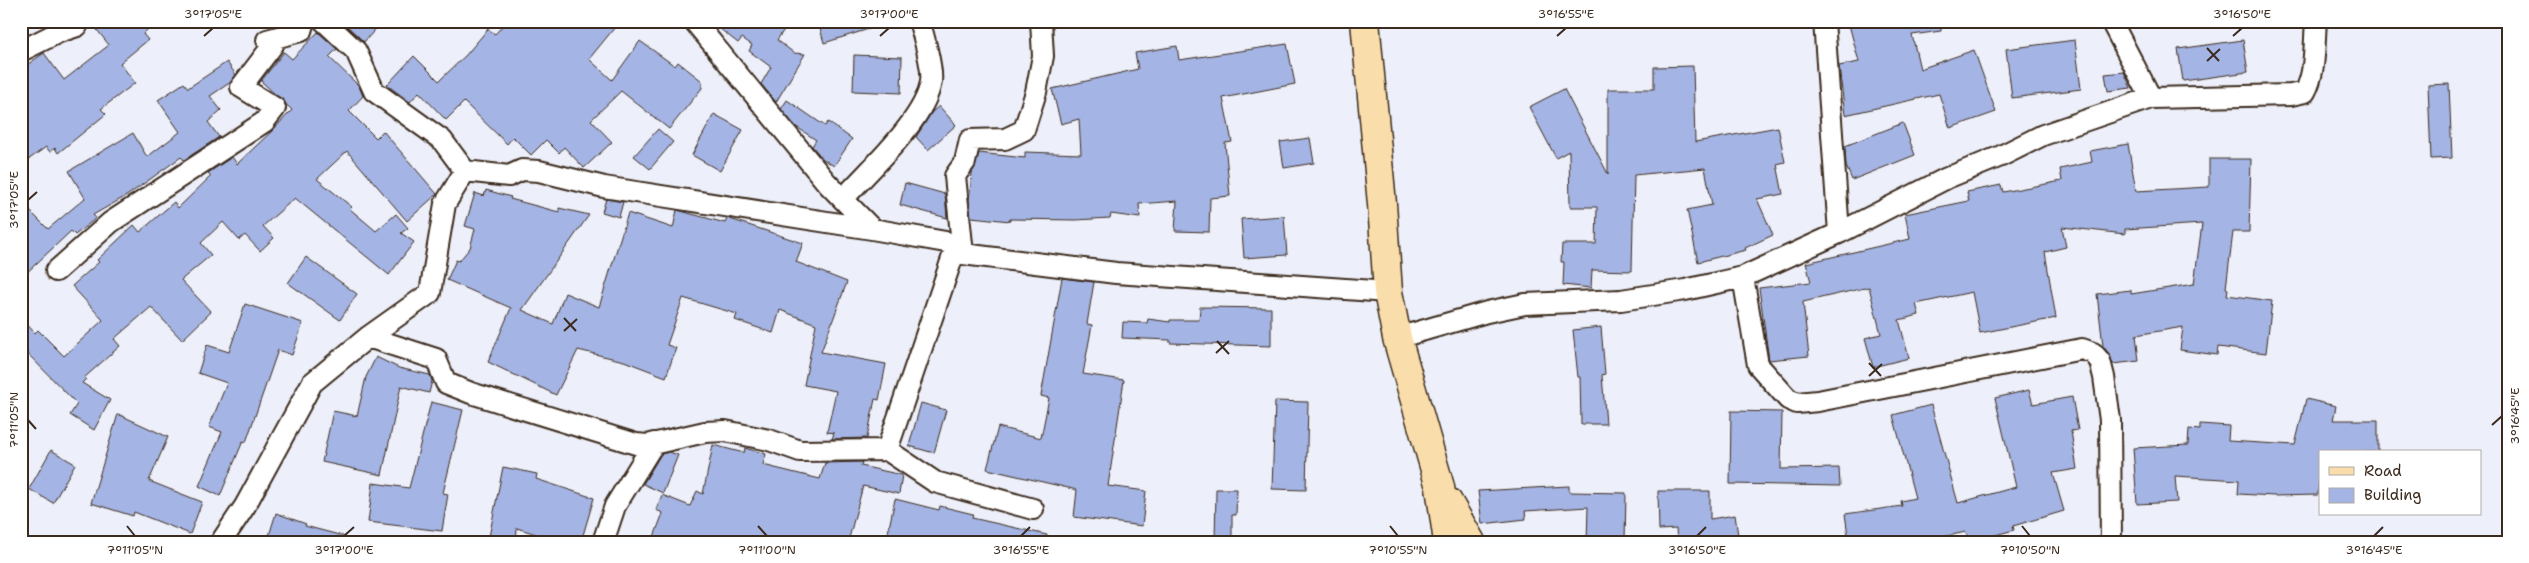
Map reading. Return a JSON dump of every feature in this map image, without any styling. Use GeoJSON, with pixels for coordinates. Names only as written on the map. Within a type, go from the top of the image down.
{"type":"FeatureCollection","features":[{"type":"Feature","properties":{"kind":"main road"},"geometry":{"type":"LineString","coordinates":[[1365,21],[1388,292],[1397,338],[1440,487],[1448,542]]}},
{"type":"Feature","properties":{"kind":"main road"},"geometry":{"type":"LineString","coordinates":[[1440,487],[1471,542]]}},
{"type":"Feature","properties":{"kind":"street"},"geometry":{"type":"LineString","coordinates":[[21,51],[59,32],[77,26],[78,21]]}},
{"type":"Feature","properties":{"kind":"street"},"geometry":{"type":"LineString","coordinates":[[56,271],[111,222],[264,122],[275,108],[241,87],[273,45],[266,40],[301,31],[304,21]]}},
{"type":"Feature","properties":{"kind":"street"},"geometry":{"type":"LineString","coordinates":[[324,21],[356,51],[374,91],[442,140],[465,171],[509,176],[522,170],[539,171],[604,187],[872,229],[960,249],[1116,274],[1388,292]]}},
{"type":"Feature","properties":{"kind":"street"},"geometry":{"type":"LineString","coordinates":[[694,21],[827,183],[872,229]]}},
{"type":"Feature","properties":{"kind":"street"},"geometry":{"type":"LineString","coordinates":[[843,199],[914,120],[924,103],[931,81],[924,34],[919,21]]}},
{"type":"Feature","properties":{"kind":"street"},"geometry":{"type":"LineString","coordinates":[[887,450],[960,249],[955,176],[965,162],[970,140],[1005,139],[1024,130],[1036,92],[1043,56],[1041,21]]}},
{"type":"Feature","properties":{"kind":"street"},"geometry":{"type":"LineString","coordinates":[[1824,21],[1839,233]]}},
{"type":"Feature","properties":{"kind":"street"},"geometry":{"type":"LineString","coordinates":[[2111,21],[2151,98]]}},
{"type":"Feature","properties":{"kind":"street"},"geometry":{"type":"LineString","coordinates":[[1397,338],[1487,312],[1525,304],[1621,300],[1685,290],[1743,277],[1839,233],[1946,178],[2001,156],[2043,134],[2151,98],[2291,95],[2305,92],[2309,84],[2313,62],[2316,21]]}},
{"type":"Feature","properties":{"kind":"street"},"geometry":{"type":"LineString","coordinates":[[221,542],[245,506],[312,384],[368,337],[430,294],[445,204],[465,171]]}},
{"type":"Feature","properties":{"kind":"street"},"geometry":{"type":"LineString","coordinates":[[1743,277],[1758,365],[1788,398],[1797,403],[1818,401],[2082,349],[2093,353],[2100,361],[2110,420],[2111,542]]}},
{"type":"Feature","properties":{"kind":"street"},"geometry":{"type":"LineString","coordinates":[[368,337],[436,359],[446,383],[471,393],[636,444],[654,443],[705,432],[725,431],[769,440],[800,451],[887,450],[935,482],[1033,509]]}},
{"type":"Feature","properties":{"kind":"street"},"geometry":{"type":"LineString","coordinates":[[603,542],[615,506],[654,443]]}},
{"type":"Feature","properties":{"kind":"building"},"geometry":{"type":"Polygon","coordinates":[[[90,21],[156,21],[143,34],[148,40],[120,63],[135,83],[101,109],[106,114],[58,153],[55,148],[50,152],[46,147],[21,165],[21,69],[44,53],[64,80],[109,45],[90,21]]]}},
{"type":"Feature","properties":{"kind":"building"},"geometry":{"type":"Polygon","coordinates":[[[342,21],[383,21],[364,42],[342,21]]]}},
{"type":"Feature","properties":{"kind":"building"},"geometry":{"type":"Polygon","coordinates":[[[507,21],[620,21],[589,59],[612,80],[640,41],[675,66],[678,62],[702,81],[702,88],[669,129],[621,91],[591,120],[612,142],[584,168],[564,147],[559,153],[546,140],[531,155],[513,137],[507,144],[464,102],[446,120],[419,92],[410,102],[387,85],[414,56],[439,81],[466,55],[488,29],[495,34],[507,21]]]}},
{"type":"Feature","properties":{"kind":"building"},"geometry":{"type":"Polygon","coordinates":[[[710,21],[790,21],[777,40],[794,53],[805,54],[776,102],[761,84],[771,67],[749,51],[752,45],[742,38],[738,43],[710,21]]]}},
{"type":"Feature","properties":{"kind":"building"},"geometry":{"type":"Polygon","coordinates":[[[818,21],[885,21],[885,24],[824,43],[818,21]]]}},
{"type":"Feature","properties":{"kind":"building"},"geometry":{"type":"Polygon","coordinates":[[[1848,21],[1941,21],[1941,31],[1912,35],[1920,69],[1974,50],[1996,112],[1950,128],[1939,94],[1845,115],[1839,66],[1859,62],[1848,21]]]}},
{"type":"Feature","properties":{"kind":"building"},"geometry":{"type":"Polygon","coordinates":[[[318,32],[337,49],[329,57],[359,86],[363,96],[349,111],[376,138],[383,131],[437,194],[407,221],[347,151],[317,179],[352,207],[350,209],[376,231],[396,214],[408,228],[401,233],[414,242],[389,275],[295,198],[263,226],[274,238],[260,251],[245,235],[239,240],[223,222],[201,243],[211,255],[181,280],[211,312],[182,340],[151,307],[114,339],[120,346],[84,378],[86,379],[82,383],[110,400],[94,430],[70,415],[77,404],[21,347],[21,318],[35,333],[38,330],[64,356],[103,320],[72,286],[99,262],[97,260],[134,225],[140,232],[174,202],[178,208],[211,176],[208,173],[232,157],[237,164],[273,130],[292,110],[261,81],[284,52],[292,59],[318,32]]]}},
{"type":"Feature","properties":{"kind":"building"},"geometry":{"type":"Polygon","coordinates":[[[2075,40],[2081,89],[2012,98],[2006,49],[2075,40]]]}},
{"type":"Feature","properties":{"kind":"building"},"geometry":{"type":"Polygon","coordinates":[[[2243,40],[2248,72],[2183,81],[2178,49],[2243,40]]]}},
{"type":"Feature","properties":{"kind":"building"},"geometry":{"type":"Polygon","coordinates":[[[1287,44],[1295,84],[1223,98],[1232,142],[1225,143],[1230,196],[1210,198],[1209,232],[1175,231],[1177,201],[1139,204],[1140,218],[1111,214],[1110,218],[1076,220],[1010,219],[1010,221],[971,217],[969,200],[972,173],[979,153],[1025,158],[1025,152],[1081,154],[1079,119],[1061,124],[1052,89],[1138,69],[1135,53],[1177,46],[1179,60],[1287,44]]]}},
{"type":"Feature","properties":{"kind":"building"},"geometry":{"type":"Polygon","coordinates":[[[854,55],[902,57],[901,93],[853,91],[854,55]]]}},
{"type":"Feature","properties":{"kind":"building"},"geometry":{"type":"Polygon","coordinates":[[[227,62],[236,75],[231,82],[210,96],[221,110],[208,122],[219,137],[184,160],[181,157],[128,195],[93,215],[96,218],[75,235],[71,231],[21,278],[21,202],[48,229],[85,198],[69,171],[133,133],[147,157],[180,132],[158,100],[184,83],[188,88],[227,62]]]}},
{"type":"Feature","properties":{"kind":"building"},"geometry":{"type":"Polygon","coordinates":[[[1693,66],[1695,142],[1778,127],[1785,162],[1777,164],[1783,194],[1757,199],[1773,235],[1745,248],[1746,250],[1698,262],[1687,210],[1712,205],[1705,168],[1634,175],[1632,271],[1592,270],[1591,288],[1563,285],[1564,262],[1561,262],[1562,244],[1596,244],[1597,207],[1570,207],[1569,151],[1556,158],[1529,107],[1564,89],[1608,174],[1608,89],[1654,89],[1654,67],[1693,66]]]}},
{"type":"Feature","properties":{"kind":"building"},"geometry":{"type":"Polygon","coordinates":[[[2124,72],[2131,88],[2108,91],[2105,74],[2124,72]]]}},
{"type":"Feature","properties":{"kind":"building"},"geometry":{"type":"Polygon","coordinates":[[[2449,84],[2452,158],[2431,159],[2428,85],[2449,84]]]}},
{"type":"Feature","properties":{"kind":"building"},"geometry":{"type":"Polygon","coordinates":[[[787,100],[825,126],[828,122],[852,139],[834,166],[823,159],[812,146],[816,140],[795,126],[781,109],[787,100]]]}},
{"type":"Feature","properties":{"kind":"building"},"geometry":{"type":"Polygon","coordinates":[[[939,106],[956,125],[928,150],[916,137],[932,112],[939,106]]]}},
{"type":"Feature","properties":{"kind":"building"},"geometry":{"type":"Polygon","coordinates":[[[714,114],[743,130],[720,171],[692,155],[714,114]]]}},
{"type":"Feature","properties":{"kind":"building"},"geometry":{"type":"Polygon","coordinates":[[[1903,123],[1915,155],[1852,180],[1846,166],[1845,146],[1903,123]]]}},
{"type":"Feature","properties":{"kind":"building"},"geometry":{"type":"Polygon","coordinates":[[[658,129],[673,142],[650,169],[634,156],[658,129]]]}},
{"type":"Feature","properties":{"kind":"building"},"geometry":{"type":"Polygon","coordinates":[[[1310,138],[1314,163],[1284,168],[1280,142],[1310,138]]]}},
{"type":"Feature","properties":{"kind":"building"},"geometry":{"type":"Polygon","coordinates":[[[2128,144],[2136,191],[2209,187],[2209,159],[2251,159],[2249,232],[2233,232],[2226,288],[2228,289],[2227,295],[2272,301],[2266,353],[2218,347],[2217,355],[2180,350],[2183,327],[2136,335],[2139,361],[2113,364],[2103,346],[2097,294],[2131,290],[2131,294],[2194,284],[2202,224],[2125,229],[2125,234],[2062,227],[2066,247],[2045,252],[2056,318],[1980,333],[1972,292],[1916,304],[1919,315],[1899,320],[1909,358],[1873,367],[1865,338],[1881,334],[1869,287],[1803,302],[1809,356],[1769,360],[1759,288],[1811,282],[1806,263],[1910,239],[1905,214],[1969,201],[1967,192],[2001,185],[2003,192],[2062,181],[2060,169],[2092,162],[2090,151],[2128,144]]]}},
{"type":"Feature","properties":{"kind":"building"},"geometry":{"type":"Polygon","coordinates":[[[905,183],[945,194],[947,218],[900,205],[905,183]]]}},
{"type":"Feature","properties":{"kind":"building"},"geometry":{"type":"Polygon","coordinates":[[[486,190],[511,197],[510,199],[559,212],[559,208],[589,215],[522,310],[553,324],[565,293],[599,307],[628,213],[673,228],[677,210],[725,223],[727,218],[803,243],[796,262],[847,282],[821,352],[886,364],[879,400],[875,399],[867,438],[832,439],[834,433],[827,432],[836,391],[804,385],[816,324],[780,310],[773,333],[735,320],[737,314],[683,298],[667,345],[676,348],[666,377],[624,361],[578,350],[556,395],[488,362],[511,308],[447,280],[456,260],[459,261],[470,248],[475,229],[465,226],[475,193],[484,196],[486,190]]]}},
{"type":"Feature","properties":{"kind":"building"},"geometry":{"type":"Polygon","coordinates":[[[606,199],[623,202],[619,217],[602,212],[606,199]]]}},
{"type":"Feature","properties":{"kind":"building"},"geometry":{"type":"Polygon","coordinates":[[[1284,216],[1287,255],[1244,258],[1241,219],[1284,216]]]}},
{"type":"Feature","properties":{"kind":"building"},"geometry":{"type":"Polygon","coordinates":[[[306,257],[357,294],[340,320],[288,283],[306,257]]]}},
{"type":"Feature","properties":{"kind":"building"},"geometry":{"type":"Polygon","coordinates":[[[1062,278],[1094,282],[1087,324],[1092,325],[1083,374],[1124,380],[1108,486],[1146,491],[1142,526],[1074,517],[1077,490],[987,469],[998,427],[1041,438],[1049,398],[1041,396],[1062,278]]]}},
{"type":"Feature","properties":{"kind":"building"},"geometry":{"type":"Polygon","coordinates":[[[245,304],[303,323],[292,355],[278,350],[246,442],[243,441],[220,496],[199,486],[222,432],[209,427],[227,383],[198,373],[207,345],[229,352],[245,304]]]}},
{"type":"Feature","properties":{"kind":"building"},"geometry":{"type":"Polygon","coordinates":[[[1200,307],[1271,308],[1271,346],[1170,343],[1170,340],[1122,338],[1123,322],[1147,323],[1148,319],[1170,322],[1170,320],[1199,320],[1200,307]]]}},
{"type":"Feature","properties":{"kind":"building"},"geometry":{"type":"Polygon","coordinates":[[[1601,327],[1605,374],[1602,375],[1606,424],[1581,424],[1580,377],[1578,377],[1573,330],[1601,327]]]}},
{"type":"Feature","properties":{"kind":"building"},"geometry":{"type":"Polygon","coordinates":[[[376,357],[399,368],[430,375],[432,381],[429,393],[401,386],[382,475],[322,462],[333,411],[357,416],[366,377],[376,357]]]}},
{"type":"Feature","properties":{"kind":"building"},"geometry":{"type":"Polygon","coordinates":[[[2029,390],[2033,404],[2072,397],[2078,430],[2071,431],[2077,469],[2053,473],[2064,511],[2013,526],[2014,530],[1969,542],[1966,532],[1918,542],[1849,542],[1845,514],[1902,506],[1901,501],[1915,498],[1893,415],[1931,405],[1958,503],[2016,487],[1995,398],[2029,390]]]}},
{"type":"Feature","properties":{"kind":"building"},"geometry":{"type":"Polygon","coordinates":[[[2306,399],[2336,406],[2333,420],[2378,420],[2378,450],[2319,450],[2318,495],[2274,496],[2238,494],[2239,480],[2175,476],[2177,502],[2137,504],[2133,448],[2188,445],[2189,429],[2200,430],[2200,424],[2229,426],[2228,441],[2295,445],[2306,399]]]}},
{"type":"Feature","properties":{"kind":"building"},"geometry":{"type":"Polygon","coordinates":[[[1275,401],[1308,402],[1306,490],[1272,489],[1275,401]]]}},
{"type":"Feature","properties":{"kind":"building"},"geometry":{"type":"Polygon","coordinates":[[[431,402],[463,410],[443,493],[448,494],[442,531],[368,522],[373,483],[409,488],[431,402]]]}},
{"type":"Feature","properties":{"kind":"building"},"geometry":{"type":"Polygon","coordinates":[[[921,403],[946,410],[934,453],[909,446],[921,403]]]}},
{"type":"Feature","properties":{"kind":"building"},"geometry":{"type":"Polygon","coordinates":[[[1731,411],[1782,412],[1781,469],[1839,468],[1840,486],[1730,484],[1731,411]]]}},
{"type":"Feature","properties":{"kind":"building"},"geometry":{"type":"Polygon","coordinates":[[[118,414],[168,437],[149,481],[202,502],[190,534],[134,512],[133,516],[91,503],[118,414]]]}},
{"type":"Feature","properties":{"kind":"building"},"geometry":{"type":"Polygon","coordinates":[[[713,445],[744,453],[745,448],[766,454],[763,465],[820,479],[825,463],[862,462],[861,466],[902,475],[899,494],[863,486],[848,542],[652,542],[663,513],[656,510],[662,495],[690,506],[697,491],[703,494],[713,445]]]}},
{"type":"Feature","properties":{"kind":"building"},"geometry":{"type":"Polygon","coordinates":[[[51,450],[75,464],[53,503],[29,489],[51,450]]]}},
{"type":"Feature","properties":{"kind":"building"},"geometry":{"type":"Polygon","coordinates":[[[669,452],[678,455],[663,493],[643,484],[661,454],[669,452]]]}},
{"type":"Feature","properties":{"kind":"building"},"geometry":{"type":"Polygon","coordinates":[[[503,467],[537,474],[536,479],[594,498],[581,542],[561,542],[517,528],[516,542],[488,542],[503,467]]]}},
{"type":"Feature","properties":{"kind":"building"},"geometry":{"type":"Polygon","coordinates":[[[1569,486],[1569,492],[1626,493],[1625,542],[1587,542],[1588,507],[1525,511],[1526,519],[1482,524],[1478,491],[1569,486]]]}},
{"type":"Feature","properties":{"kind":"building"},"geometry":{"type":"Polygon","coordinates":[[[1216,489],[1237,489],[1236,515],[1232,515],[1232,542],[1215,542],[1216,489]]]}},
{"type":"Feature","properties":{"kind":"building"},"geometry":{"type":"Polygon","coordinates":[[[1658,491],[1710,491],[1710,519],[1735,515],[1739,542],[1677,542],[1676,529],[1659,530],[1658,491]]]}},
{"type":"Feature","properties":{"kind":"building"},"geometry":{"type":"Polygon","coordinates":[[[895,499],[939,510],[940,506],[973,514],[972,518],[1047,535],[1047,542],[886,542],[895,499]]]}},
{"type":"Feature","properties":{"kind":"building"},"geometry":{"type":"Polygon","coordinates":[[[276,513],[306,524],[305,526],[343,536],[343,542],[267,542],[276,513]]]}}]}
